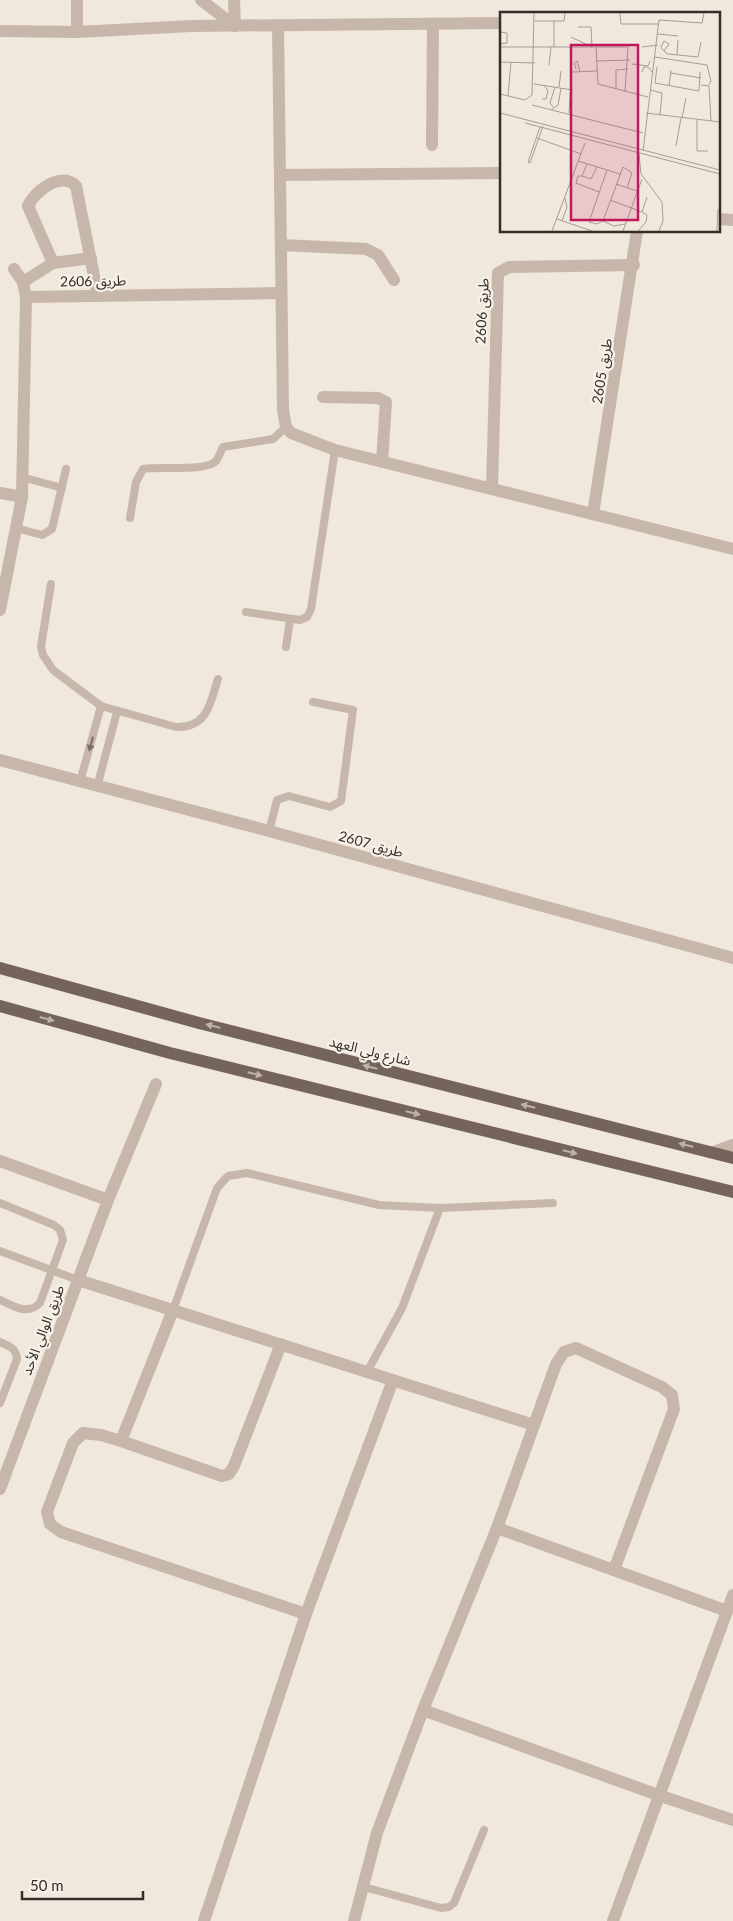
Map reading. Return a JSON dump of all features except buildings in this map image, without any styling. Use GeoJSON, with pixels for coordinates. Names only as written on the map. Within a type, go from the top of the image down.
{"type":"FeatureCollection","features":[{"type":"Feature","properties":{"kind":"main road","name":"شارع ولي العهد"},"geometry":{"type":"LineString","coordinates":[[0,968],[208,1025],[733,1158]]}},
{"type":"Feature","properties":{"kind":"main road"},"geometry":{"type":"LineString","coordinates":[[0,1006],[170,1053],[733,1192]]}},
{"type":"Feature","properties":{"kind":"street"},"geometry":{"type":"LineString","coordinates":[[77,0],[77,32]]}},
{"type":"Feature","properties":{"kind":"street"},"geometry":{"type":"LineString","coordinates":[[201,0],[235,26]]}},
{"type":"Feature","properties":{"kind":"street"},"geometry":{"type":"LineString","coordinates":[[234,0],[235,26]]}},
{"type":"Feature","properties":{"kind":"street"},"geometry":{"type":"LineString","coordinates":[[432,145],[433,24]]}},
{"type":"Feature","properties":{"kind":"street"},"geometry":{"type":"LineString","coordinates":[[0,31],[77,32],[191,26],[500,24]]}},
{"type":"Feature","properties":{"kind":"street"},"geometry":{"type":"LineString","coordinates":[[278,25],[283,410],[286,427],[291,433],[334,450],[733,549]]}},
{"type":"Feature","properties":{"kind":"street"},"geometry":{"type":"LineString","coordinates":[[280,174],[500,173]]}},
{"type":"Feature","properties":{"kind":"street"},"geometry":{"type":"LineString","coordinates":[[53,263],[28,206],[30,201],[51,183],[64,179],[71,180],[76,186],[98,296]]}},
{"type":"Feature","properties":{"kind":"street"},"geometry":{"type":"LineString","coordinates":[[720,219],[733,220]]}},
{"type":"Feature","properties":{"kind":"street","name":"طريق 2605"},"geometry":{"type":"LineString","coordinates":[[594,514],[634,264],[637,232]]}},
{"type":"Feature","properties":{"kind":"street"},"geometry":{"type":"LineString","coordinates":[[281,246],[366,249],[378,255],[394,280]]}},
{"type":"Feature","properties":{"kind":"street"},"geometry":{"type":"LineString","coordinates":[[23,282],[53,263],[91,258]]}},
{"type":"Feature","properties":{"kind":"street","name":"طريق 2606"},"geometry":{"type":"LineString","coordinates":[[492,488],[498,273],[509,267],[634,264]]}},
{"type":"Feature","properties":{"kind":"street"},"geometry":{"type":"LineString","coordinates":[[0,610],[22,497],[26,297],[23,282],[14,269]]}},
{"type":"Feature","properties":{"kind":"street","name":"طريق 2606"},"geometry":{"type":"LineString","coordinates":[[26,297],[281,293]]}},
{"type":"Feature","properties":{"kind":"street"},"geometry":{"type":"LineString","coordinates":[[323,397],[378,398],[386,402],[382,462]]}},
{"type":"Feature","properties":{"kind":"street"},"geometry":{"type":"LineString","coordinates":[[0,493],[22,497]]}},
{"type":"Feature","properties":{"kind":"street","name":"طريق 2607"},"geometry":{"type":"LineString","coordinates":[[0,760],[269,831],[733,958]]}},
{"type":"Feature","properties":{"kind":"street","name":"طريق الوالي الأحد"},"geometry":{"type":"LineString","coordinates":[[0,1489],[3,1471],[108,1200],[156,1084]]}},
{"type":"Feature","properties":{"kind":"street"},"geometry":{"type":"LineString","coordinates":[[714,1152],[733,1145]]}},
{"type":"Feature","properties":{"kind":"street"},"geometry":{"type":"LineString","coordinates":[[0,1161],[108,1200]]}},
{"type":"Feature","properties":{"kind":"street"},"geometry":{"type":"LineString","coordinates":[[78,1280],[534,1425]]}},
{"type":"Feature","properties":{"kind":"street"},"geometry":{"type":"LineString","coordinates":[[121,1441],[173,1310]]}},
{"type":"Feature","properties":{"kind":"street"},"geometry":{"type":"LineString","coordinates":[[281,1344],[234,1466],[229,1474],[222,1476],[121,1441],[100,1435],[83,1433],[73,1443],[47,1512],[50,1524],[61,1532],[306,1614]]}},
{"type":"Feature","properties":{"kind":"street"},"geometry":{"type":"LineString","coordinates":[[354,1921],[377,1833],[423,1710],[497,1528],[556,1364],[564,1352],[576,1348],[662,1387],[672,1395],[674,1409],[614,1570]]}},
{"type":"Feature","properties":{"kind":"street"},"geometry":{"type":"LineString","coordinates":[[204,1921],[306,1614],[393,1380]]}},
{"type":"Feature","properties":{"kind":"street"},"geometry":{"type":"LineString","coordinates":[[497,1528],[727,1611]]}},
{"type":"Feature","properties":{"kind":"street"},"geometry":{"type":"LineString","coordinates":[[613,1921],[733,1595]]}},
{"type":"Feature","properties":{"kind":"street"},"geometry":{"type":"LineString","coordinates":[[423,1710],[658,1795],[733,1820]]}},
{"type":"Feature","properties":{"kind":"lane"},"geometry":{"type":"LineString","coordinates":[[130,518],[136,482],[143,469],[156,466],[206,467],[217,460],[223,447],[273,439],[286,427]]}},
{"type":"Feature","properties":{"kind":"lane"},"geometry":{"type":"LineString","coordinates":[[246,612],[290,620],[307,617],[311,609],[334,450]]}},
{"type":"Feature","properties":{"kind":"lane"},"geometry":{"type":"LineString","coordinates":[[16,528],[42,535],[48,534],[52,529],[66,469]]}},
{"type":"Feature","properties":{"kind":"lane"},"geometry":{"type":"LineString","coordinates":[[22,477],[62,488]]}},
{"type":"Feature","properties":{"kind":"lane"},"geometry":{"type":"LineString","coordinates":[[51,584],[42,637],[43,655],[53,670],[101,706],[117,712],[186,727],[195,724],[203,718],[208,710],[218,679]]}},
{"type":"Feature","properties":{"kind":"lane"},"geometry":{"type":"LineString","coordinates":[[286,647],[290,620]]}},
{"type":"Feature","properties":{"kind":"lane"},"geometry":{"type":"LineString","coordinates":[[269,831],[278,800],[282,797],[289,796],[330,807],[341,801],[353,710],[313,702]]}},
{"type":"Feature","properties":{"kind":"lane"},"geometry":{"type":"LineString","coordinates":[[80,782],[101,706]]}},
{"type":"Feature","properties":{"kind":"lane"},"geometry":{"type":"LineString","coordinates":[[97,786],[117,712]]}},
{"type":"Feature","properties":{"kind":"lane"},"geometry":{"type":"LineString","coordinates":[[173,1310],[217,1188],[228,1176],[247,1173],[379,1205],[440,1208],[553,1203]]}},
{"type":"Feature","properties":{"kind":"lane"},"geometry":{"type":"LineString","coordinates":[[0,1203],[54,1225],[60,1230],[62,1240],[52,1272],[40,1303],[36,1308],[24,1311],[0,1300]]}},
{"type":"Feature","properties":{"kind":"lane"},"geometry":{"type":"LineString","coordinates":[[367,1372],[402,1308],[440,1208]]}},
{"type":"Feature","properties":{"kind":"lane"},"geometry":{"type":"LineString","coordinates":[[0,1251],[52,1272],[78,1280]]}},
{"type":"Feature","properties":{"kind":"lane"},"geometry":{"type":"LineString","coordinates":[[0,1342],[12,1347],[17,1353],[17,1359],[0,1402]]}},
{"type":"Feature","properties":{"kind":"lane"},"geometry":{"type":"LineString","coordinates":[[364,1887],[441,1908],[449,1907],[454,1903],[484,1830]]}}]}
